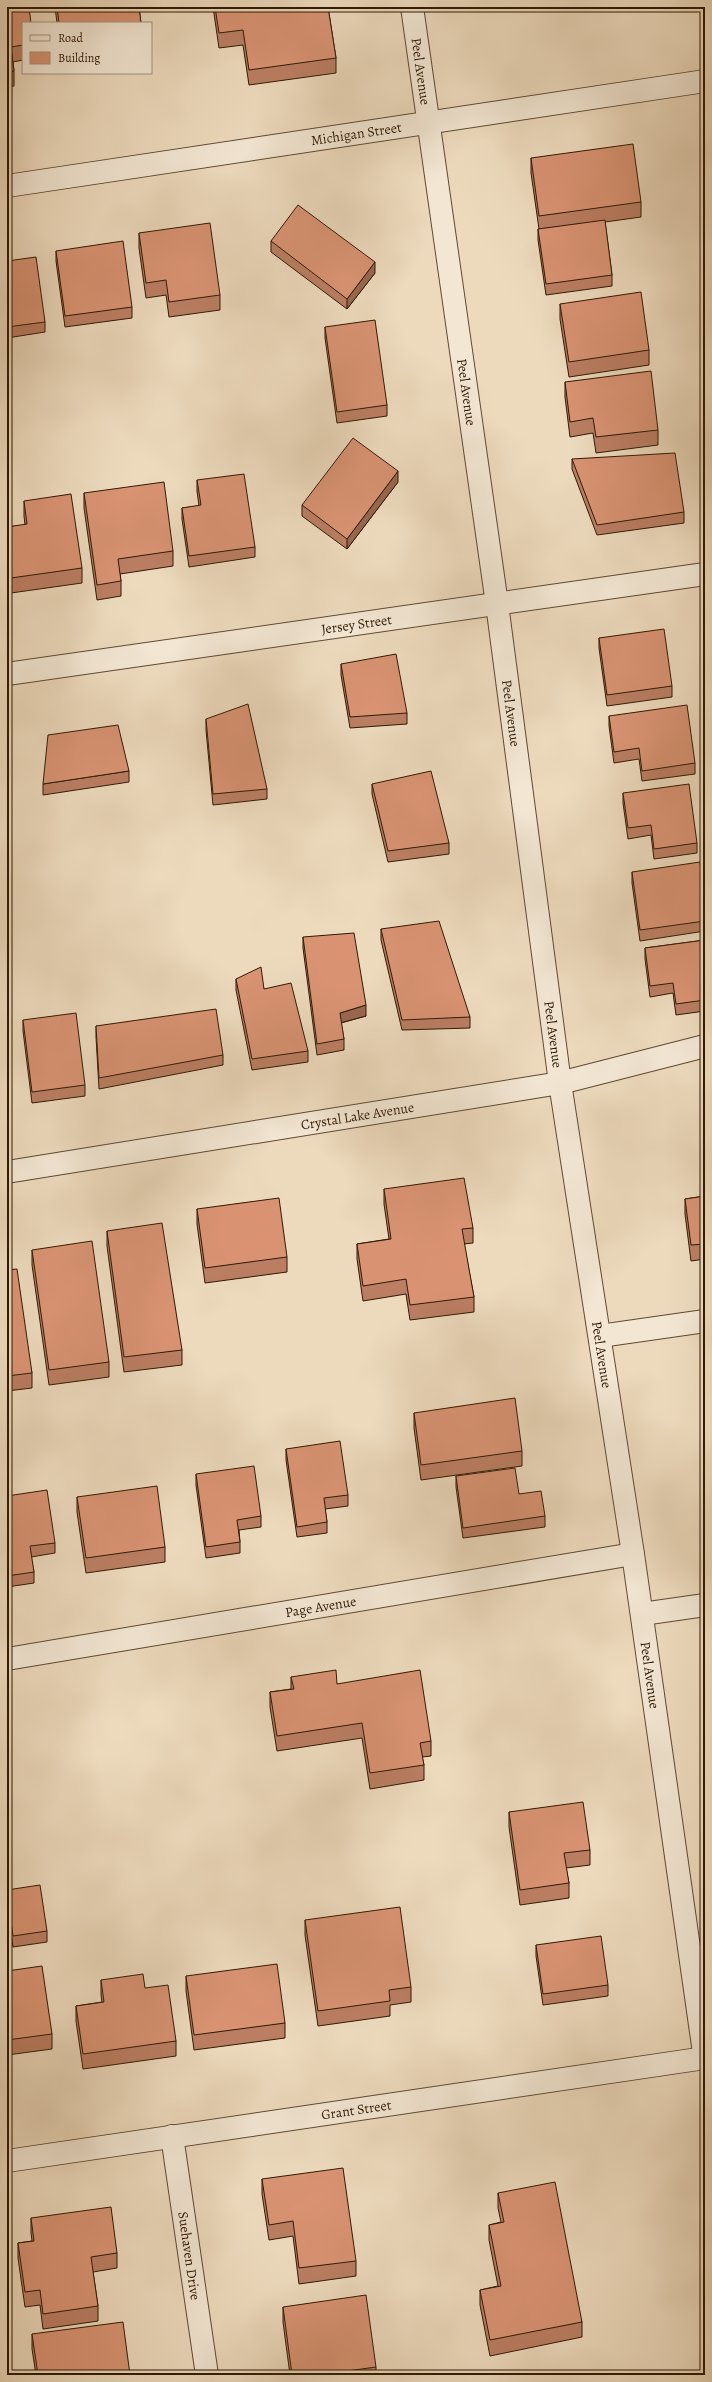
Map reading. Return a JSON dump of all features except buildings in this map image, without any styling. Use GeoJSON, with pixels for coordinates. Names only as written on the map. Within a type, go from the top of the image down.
{"type":"FeatureCollection","features":[{"type":"Feature","properties":{"kind":"street","name":"Peel Avenue"},"geometry":{"type":"LineString","coordinates":[[412,7],[497,604],[560,1083],[642,1614],[705,2059]]}},
{"type":"Feature","properties":{"kind":"street","name":"Michigan Street"},"geometry":{"type":"LineString","coordinates":[[7,186],[705,81]]}},
{"type":"Feature","properties":{"kind":"street","name":"Jersey Street"},"geometry":{"type":"LineString","coordinates":[[7,674],[705,574]]}},
{"type":"Feature","properties":{"kind":"street","name":"Crystal Lake Avenue"},"geometry":{"type":"LineString","coordinates":[[7,1172],[560,1083],[705,1046]]}},
{"type":"Feature","properties":{"kind":"street"},"geometry":{"type":"LineString","coordinates":[[600,1336],[705,1321]]}},
{"type":"Feature","properties":{"kind":"street","name":"Page Avenue"},"geometry":{"type":"LineString","coordinates":[[7,1659],[633,1554]]}},
{"type":"Feature","properties":{"kind":"street"},"geometry":{"type":"LineString","coordinates":[[642,1614],[705,1605]]}},
{"type":"Feature","properties":{"kind":"street","name":"Grant Street"},"geometry":{"type":"LineString","coordinates":[[7,2161],[705,2059]]}},
{"type":"Feature","properties":{"kind":"street","name":"Suehaven Drive"},"geometry":{"type":"LineString","coordinates":[[172,2136],[207,2375]]}}]}
